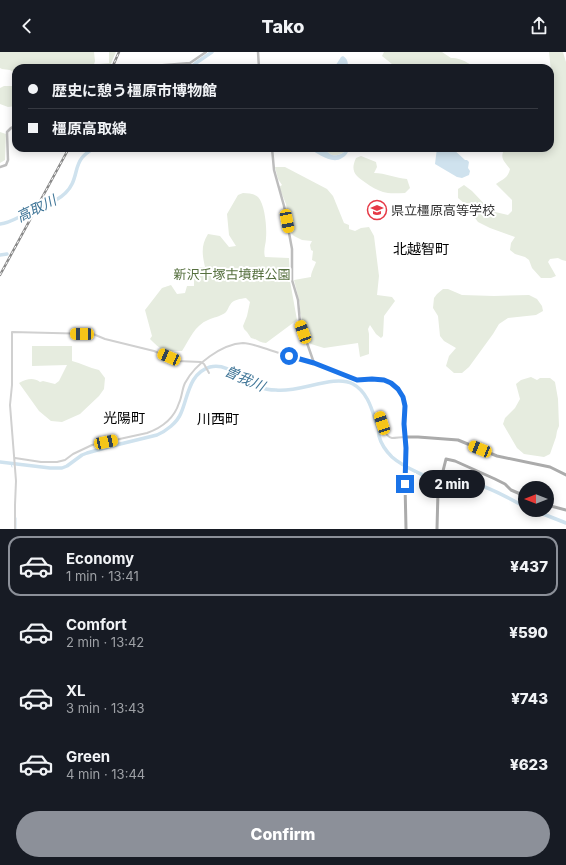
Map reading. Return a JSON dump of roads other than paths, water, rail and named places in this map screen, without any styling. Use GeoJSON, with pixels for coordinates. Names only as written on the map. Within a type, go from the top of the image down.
{"type":"FeatureCollection","features":[{"type":"Feature","properties":{"kind":"main road"},"geometry":{"type":"LineString","coordinates":[[178,64],[190,63],[206,52]]}},
{"type":"Feature","properties":{"kind":"main road"},"geometry":{"type":"LineString","coordinates":[[258,52],[259,64]]}},
{"type":"Feature","properties":{"kind":"main road"},"geometry":{"type":"LineString","coordinates":[[0,167],[6,164],[8,160],[7,132],[12,128]]}},
{"type":"Feature","properties":{"kind":"main road"},"geometry":{"type":"LineString","coordinates":[[272,152],[274,170],[284,206],[292,249],[292,280],[298,300],[300,323],[314,363],[357,380],[381,379],[387,381],[394,385],[405,402],[406,529]]}},
{"type":"Feature","properties":{"kind":"main road"},"geometry":{"type":"LineString","coordinates":[[405,437],[458,440],[500,456],[546,466],[566,475]]}},
{"type":"Feature","properties":{"kind":"main road"},"geometry":{"type":"LineString","coordinates":[[437,529],[437,506],[446,459],[455,461],[495,478],[511,490],[518,493]]}},
{"type":"Feature","properties":{"kind":"main road"},"geometry":{"type":"LineString","coordinates":[[554,506],[566,510]]}},
{"type":"Feature","properties":{"kind":"street"},"geometry":{"type":"LineString","coordinates":[[15,529],[16,469],[10,406],[12,384],[12,332],[93,334],[105,339],[154,351],[180,362],[202,363]]}},
{"type":"Feature","properties":{"kind":"street"},"geometry":{"type":"LineString","coordinates":[[15,459],[58,462],[65,460],[73,454],[92,445],[156,430],[167,422],[175,413],[180,403],[186,381],[202,363],[216,353],[233,344],[245,343],[314,363]]}},
{"type":"Feature","properties":{"kind":"street"},"geometry":{"type":"LineString","coordinates":[[202,363],[208,373]]}},
{"type":"Feature","properties":{"kind":"street"},"geometry":{"type":"LineString","coordinates":[[379,413],[385,433],[388,436],[396,438],[405,437]]}},
{"type":"Feature","properties":{"kind":"water"},"geometry":{"type":"Polygon","coordinates":[[[341,57],[345,57],[348,64],[337,64],[341,57]]]}},
{"type":"Feature","properties":{"kind":"water"},"geometry":{"type":"Polygon","coordinates":[[[315,152],[328,152],[334,155],[339,155],[344,152],[348,152],[338,160],[325,158],[315,152]]]}},
{"type":"Feature","properties":{"kind":"water"},"geometry":{"type":"Polygon","coordinates":[[[436,152],[456,152],[469,162],[469,175],[462,178],[457,177],[435,164],[436,152]]]}},
{"type":"Feature","properties":{"kind":"waterway","name":"高取川"},"geometry":{"type":"LineString","coordinates":[[195,64],[212,52]]}},
{"type":"Feature","properties":{"kind":"waterway","name":"高取川"},"geometry":{"type":"LineString","coordinates":[[0,224],[9,222],[43,207],[63,195],[72,184],[80,161],[88,152]]}},
{"type":"Feature","properties":{"kind":"waterway"},"geometry":{"type":"LineString","coordinates":[[0,255],[7,254]]}},
{"type":"Feature","properties":{"kind":"waterway","name":"曽我川"},"geometry":{"type":"LineString","coordinates":[[0,462],[62,468],[87,453],[157,435],[177,420],[190,386],[198,374],[210,367],[217,366],[223,367],[261,388],[270,390],[295,389],[336,381],[353,384],[365,395],[372,409],[379,430],[381,442],[388,453],[397,461],[418,473],[440,482],[473,483],[518,504]]}},
{"type":"Feature","properties":{"kind":"waterway","name":"曽我川"},"geometry":{"type":"LineString","coordinates":[[551,517],[566,523]]}},
{"type":"Feature","properties":{"kind":"waterway"},"geometry":{"type":"LineString","coordinates":[[16,518],[16,529]]}},
{"type":"Feature","properties":{"kind":"railway"},"geometry":{"type":"LineString","coordinates":[[114,64],[119,52]]}},
{"type":"Feature","properties":{"kind":"railway"},"geometry":{"type":"LineString","coordinates":[[0,275],[67,152]]}},
{"type":"Feature","properties":{"kind":"place","name":"県立橿原高等学校"},"geometry":{"type":"Point","coordinates":[377,210]}},
{"type":"Feature","properties":{"kind":"district","name":"北越智町"},"geometry":{"type":"Point","coordinates":[421,248]}},
{"type":"Feature","properties":{"kind":"district","name":"光陽町"},"geometry":{"type":"Point","coordinates":[124,417]}},
{"type":"Feature","properties":{"kind":"district","name":"川西町"},"geometry":{"type":"Point","coordinates":[218,418]}},
{"type":"Feature","properties":{"kind":"park label","name":"新沢千塚古墳群公園"},"geometry":{"type":"Point","coordinates":[232,274]}}]}
